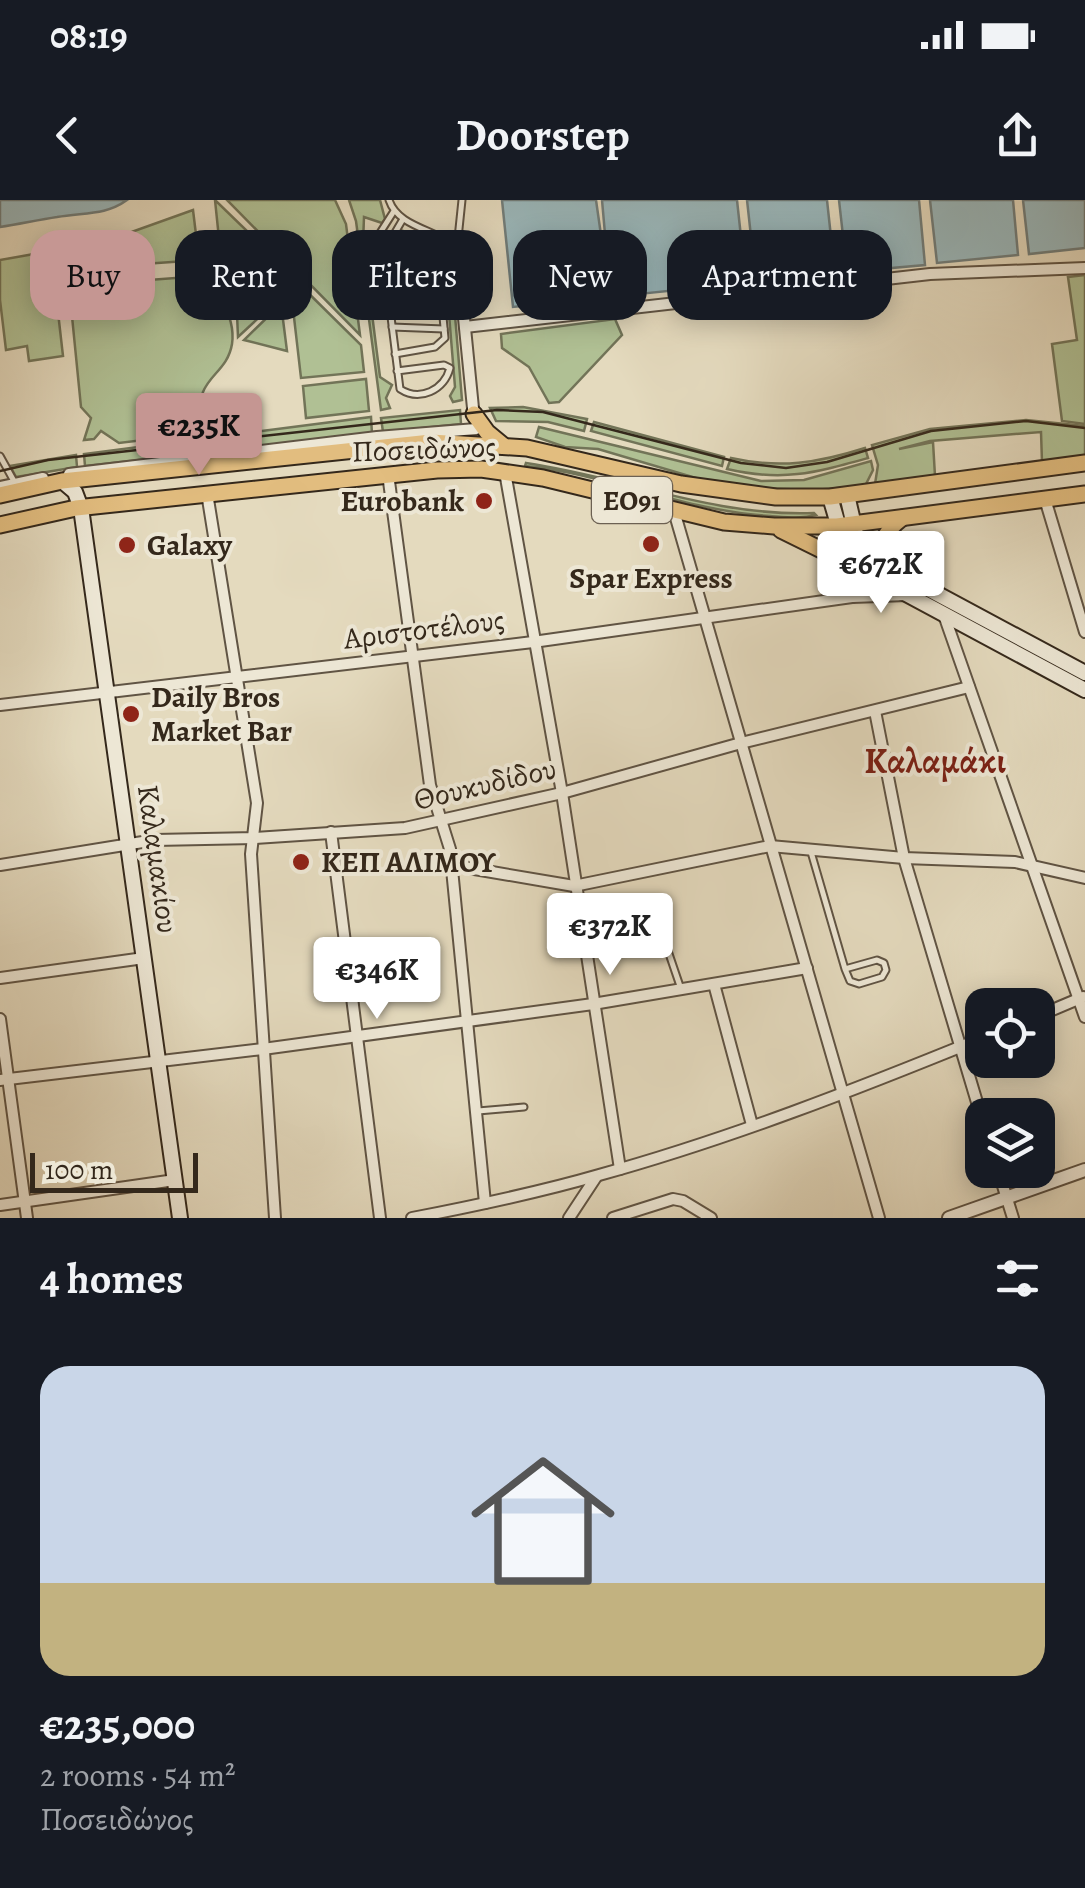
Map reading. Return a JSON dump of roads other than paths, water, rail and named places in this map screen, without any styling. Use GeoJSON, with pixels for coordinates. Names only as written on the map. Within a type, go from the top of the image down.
{"type":"FeatureCollection","features":[{"type":"Feature","properties":{"kind":"highway","name":"Ποσειδώνος"},"geometry":{"type":"LineString","coordinates":[[0,495],[21,486],[393,444],[475,429],[504,446],[716,490],[776,497],[838,496],[1085,463]]}},
{"type":"Feature","properties":{"kind":"highway"},"geometry":{"type":"LineString","coordinates":[[480,469],[475,429],[487,432],[504,446]]}},
{"type":"Feature","properties":{"kind":"highway","name":"Ποσειδώνος"},"geometry":{"type":"LineString","coordinates":[[0,525],[81,508],[388,474],[480,469],[557,481],[724,522],[774,526],[845,524],[1085,494]]}},
{"type":"Feature","properties":{"kind":"highway"},"geometry":{"type":"LineString","coordinates":[[888,569],[881,553],[882,540],[892,525],[904,517]]}},
{"type":"Feature","properties":{"kind":"highway"},"geometry":{"type":"LineString","coordinates":[[774,526],[858,568]]}},
{"type":"Feature","properties":{"kind":"main road"},"geometry":{"type":"LineString","coordinates":[[81,508],[87,491],[105,476]]}},
{"type":"Feature","properties":{"kind":"main road"},"geometry":{"type":"LineString","coordinates":[[62,481],[75,492],[81,508]]}},
{"type":"Feature","properties":{"kind":"main road"},"geometry":{"type":"LineString","coordinates":[[838,496],[845,524],[845,548],[858,568],[1085,690]]}},
{"type":"Feature","properties":{"kind":"main road","name":"Καλαμακίου"},"geometry":{"type":"LineString","coordinates":[[81,508],[180,1218]]}},
{"type":"Feature","properties":{"kind":"main road"},"geometry":{"type":"LineString","coordinates":[[845,524],[888,569],[1081,666]]}},
{"type":"Feature","properties":{"kind":"street"},"geometry":{"type":"LineString","coordinates":[[465,327],[930,274],[1085,268]]}},
{"type":"Feature","properties":{"kind":"street"},"geometry":{"type":"LineString","coordinates":[[0,487],[21,486],[82,471],[377,436],[475,429],[464,320]]}},
{"type":"Feature","properties":{"kind":"street"},"geometry":{"type":"LineString","coordinates":[[506,472],[562,793],[620,1169]]}},
{"type":"Feature","properties":{"kind":"street"},"geometry":{"type":"LineString","coordinates":[[388,474],[430,784],[438,820],[448,841],[451,865],[475,1111],[480,1218]]}},
{"type":"Feature","properties":{"kind":"street"},"geometry":{"type":"LineString","coordinates":[[207,494],[257,803],[252,854],[275,1218]]}},
{"type":"Feature","properties":{"kind":"street"},"geometry":{"type":"LineString","coordinates":[[1045,500],[1085,632]]}},
{"type":"Feature","properties":{"kind":"street"},"geometry":{"type":"LineString","coordinates":[[674,511],[879,1218]]}},
{"type":"Feature","properties":{"kind":"street"},"geometry":{"type":"LineString","coordinates":[[852,597],[861,587],[858,568]]}},
{"type":"Feature","properties":{"kind":"street","name":"Αριστοτέλους"},"geometry":{"type":"LineString","coordinates":[[0,704],[533,642],[852,597],[908,595]]}},
{"type":"Feature","properties":{"kind":"street"},"geometry":{"type":"LineString","coordinates":[[944,614],[1031,865],[1082,998],[1085,1017]]}},
{"type":"Feature","properties":{"kind":"street","name":"Θουκυδίδου"},"geometry":{"type":"LineString","coordinates":[[0,865],[155,840],[405,828],[562,793],[970,687]]}},
{"type":"Feature","properties":{"kind":"street"},"geometry":{"type":"LineString","coordinates":[[874,711],[904,858],[976,1098]]}},
{"type":"Feature","properties":{"kind":"street"},"geometry":{"type":"LineString","coordinates":[[331,832],[380,1218]]}},
{"type":"Feature","properties":{"kind":"street"},"geometry":{"type":"LineString","coordinates":[[451,865],[574,886],[770,846],[1031,865],[1085,878]]}},
{"type":"Feature","properties":{"kind":"street"},"geometry":{"type":"LineString","coordinates":[[0,978],[144,958]]}},
{"type":"Feature","properties":{"kind":"street"},"geometry":{"type":"LineString","coordinates":[[4,1080],[466,1022],[807,968]]}},
{"type":"Feature","properties":{"kind":"street"},"geometry":{"type":"LineString","coordinates":[[714,984],[752,1125]]}},
{"type":"Feature","properties":{"kind":"street"},"geometry":{"type":"LineString","coordinates":[[1055,1009],[1082,998]]}},
{"type":"Feature","properties":{"kind":"street"},"geometry":{"type":"LineString","coordinates":[[0,1019],[4,1080],[28,1218]]}},
{"type":"Feature","properties":{"kind":"street"},"geometry":{"type":"LineString","coordinates":[[412,1218],[620,1169],[752,1125],[965,1045]]}},
{"type":"Feature","properties":{"kind":"street"},"geometry":{"type":"LineString","coordinates":[[949,1218],[1085,1170]]}},
{"type":"Feature","properties":{"kind":"street"},"geometry":{"type":"LineString","coordinates":[[569,1218],[596,1176]]}},
{"type":"Feature","properties":{"kind":"street"},"geometry":{"type":"LineString","coordinates":[[0,1206],[175,1180]]}},
{"type":"Feature","properties":{"kind":"street"},"geometry":{"type":"LineString","coordinates":[[1003,1188],[1013,1218]]}},
{"type":"Feature","properties":{"kind":"street"},"geometry":{"type":"LineString","coordinates":[[613,1218],[673,1199],[711,1218]]}},
{"type":"Feature","properties":{"kind":"lane"},"geometry":{"type":"LineString","coordinates":[[390,200],[403,219],[428,230]]}},
{"type":"Feature","properties":{"kind":"lane"},"geometry":{"type":"LineString","coordinates":[[460,230],[462,200]]}},
{"type":"Feature","properties":{"kind":"lane"},"geometry":{"type":"LineString","coordinates":[[381,230],[394,211]]}},
{"type":"Feature","properties":{"kind":"lane"},"geometry":{"type":"LineString","coordinates":[[397,230],[403,219]]}},
{"type":"Feature","properties":{"kind":"lane"},"geometry":{"type":"LineString","coordinates":[[391,320],[400,389],[410,394],[440,388],[450,368],[444,365],[398,372]]}},
{"type":"Feature","properties":{"kind":"lane"},"geometry":{"type":"LineString","coordinates":[[395,354],[436,347],[445,338],[443,320]]}},
{"type":"Feature","properties":{"kind":"lane"},"geometry":{"type":"LineString","coordinates":[[392,326],[444,328]]}},
{"type":"Feature","properties":{"kind":"lane"},"geometry":{"type":"LineString","coordinates":[[0,456],[21,486]]}},
{"type":"Feature","properties":{"kind":"lane"},"geometry":{"type":"LineString","coordinates":[[810,850],[845,969],[855,984],[882,977],[886,970],[884,963],[877,960],[845,969]]}},
{"type":"Feature","properties":{"kind":"lane"},"geometry":{"type":"LineString","coordinates":[[642,938],[666,945],[681,990]]}},
{"type":"Feature","properties":{"kind":"lane"},"geometry":{"type":"LineString","coordinates":[[475,1111],[524,1107]]}},
{"type":"Feature","properties":{"kind":"water"},"geometry":{"type":"Polygon","coordinates":[[[0,200],[127,200],[102,211],[0,227],[0,200]]]}},
{"type":"Feature","properties":{"kind":"water"},"geometry":{"type":"Polygon","coordinates":[[[502,200],[596,200],[600,230],[513,230],[513,307],[502,200]]]}},
{"type":"Feature","properties":{"kind":"water"},"geometry":{"type":"Polygon","coordinates":[[[602,200],[737,200],[740,230],[667,230],[667,291],[647,293],[647,230],[605,230],[602,200]]]}},
{"type":"Feature","properties":{"kind":"water"},"geometry":{"type":"Polygon","coordinates":[[[747,200],[827,200],[830,230],[750,230],[747,200]]]}},
{"type":"Feature","properties":{"kind":"water"},"geometry":{"type":"Polygon","coordinates":[[[839,200],[919,200],[925,265],[892,268],[892,230],[842,230],[839,200]]]}},
{"type":"Feature","properties":{"kind":"water"},"geometry":{"type":"Polygon","coordinates":[[[930,200],[1013,200],[1018,255],[937,263],[930,200]]]}},
{"type":"Feature","properties":{"kind":"water"},"geometry":{"type":"Polygon","coordinates":[[[1023,200],[1085,200],[1085,248],[1029,254],[1023,200]]]}},
{"type":"Feature","properties":{"kind":"tram line"},"geometry":{"type":"LineString","coordinates":[[0,471],[48,460],[497,410],[543,412],[741,463],[786,468],[827,462],[931,431],[1026,421],[1085,428]]}},
{"type":"Feature","properties":{"kind":"place","name":"Eurobank"},"geometry":{"type":"Point","coordinates":[484,501]}},
{"type":"Feature","properties":{"kind":"place","name":"Spar Express"},"geometry":{"type":"Point","coordinates":[651,544]}},
{"type":"Feature","properties":{"kind":"place","name":"Galaxy"},"geometry":{"type":"Point","coordinates":[127,545]}},
{"type":"Feature","properties":{"kind":"place","name":"Daily Bros Market Bar"},"geometry":{"type":"Point","coordinates":[131,714]}},
{"type":"Feature","properties":{"kind":"place","name":"ΚΕΠ ΑΛΙΜΟΥ"},"geometry":{"type":"Point","coordinates":[301,862]}},
{"type":"Feature","properties":{"kind":"district","name":"Καλαμάκι"},"geometry":{"type":"Point","coordinates":[935,761]}}]}
